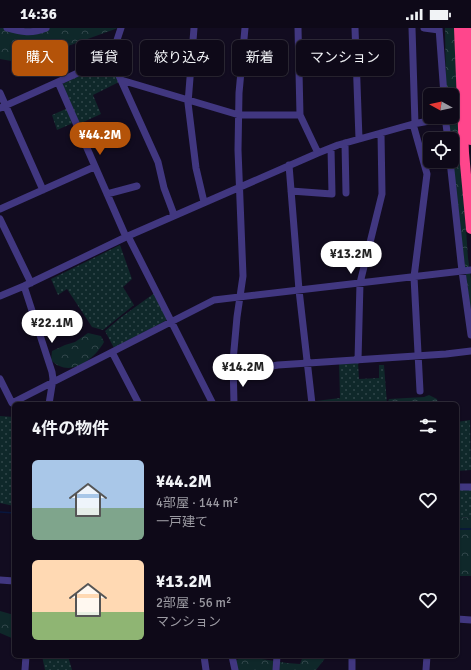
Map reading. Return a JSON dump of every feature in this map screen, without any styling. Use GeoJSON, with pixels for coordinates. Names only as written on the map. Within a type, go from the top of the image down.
{"type":"FeatureCollection","features":[{"type":"Feature","properties":{"kind":"highway"},"geometry":{"type":"LineString","coordinates":[[459,28],[464,153],[471,230]]}},
{"type":"Feature","properties":{"kind":"highway"},"geometry":{"type":"LineString","coordinates":[[467,28],[471,140]]}},
{"type":"Feature","properties":{"kind":"street"},"geometry":{"type":"LineString","coordinates":[[7,28],[28,33],[46,28]]}},
{"type":"Feature","properties":{"kind":"street"},"geometry":{"type":"LineString","coordinates":[[117,40],[121,28]]}},
{"type":"Feature","properties":{"kind":"street"},"geometry":{"type":"LineString","coordinates":[[194,28],[189,100],[196,168],[204,202]]}},
{"type":"Feature","properties":{"kind":"street"},"geometry":{"type":"LineString","coordinates":[[234,402],[232,373],[237,317],[243,276],[238,150],[245,28]]}},
{"type":"Feature","properties":{"kind":"street"},"geometry":{"type":"LineString","coordinates":[[298,28],[300,116],[318,153]]}},
{"type":"Feature","properties":{"kind":"street"},"geometry":{"type":"LineString","coordinates":[[355,28],[355,40]]}},
{"type":"Feature","properties":{"kind":"street"},"geometry":{"type":"LineString","coordinates":[[412,28],[414,124],[427,174],[414,277],[420,391]]}},
{"type":"Feature","properties":{"kind":"street"},"geometry":{"type":"LineString","coordinates":[[424,28],[439,29],[443,88]]}},
{"type":"Feature","properties":{"kind":"street"},"geometry":{"type":"LineString","coordinates":[[3,107],[76,74]]}},
{"type":"Feature","properties":{"kind":"street"},"geometry":{"type":"LineString","coordinates":[[119,76],[158,162],[173,216]]}},
{"type":"Feature","properties":{"kind":"street"},"geometry":{"type":"LineString","coordinates":[[357,76],[359,139]]}},
{"type":"Feature","properties":{"kind":"street"},"geometry":{"type":"LineString","coordinates":[[121,80],[239,115],[300,116]]}},
{"type":"Feature","properties":{"kind":"street"},"geometry":{"type":"LineString","coordinates":[[58,82],[106,194],[212,402]]}},
{"type":"Feature","properties":{"kind":"street"},"geometry":{"type":"LineString","coordinates":[[0,93],[3,107],[43,190]]}},
{"type":"Feature","properties":{"kind":"street"},"geometry":{"type":"LineString","coordinates":[[459,117],[471,116]]}},
{"type":"Feature","properties":{"kind":"street"},"geometry":{"type":"LineString","coordinates":[[0,296],[31,283],[127,236],[318,153],[345,143],[423,122]]}},
{"type":"Feature","properties":{"kind":"street"},"geometry":{"type":"LineString","coordinates":[[358,360],[360,284],[382,194],[381,133]]}},
{"type":"Feature","properties":{"kind":"street"},"geometry":{"type":"LineString","coordinates":[[345,143],[346,193]]}},
{"type":"Feature","properties":{"kind":"street"},"geometry":{"type":"LineString","coordinates":[[291,191],[332,194],[331,148]]}},
{"type":"Feature","properties":{"kind":"street"},"geometry":{"type":"LineString","coordinates":[[289,165],[299,290],[312,402]]}},
{"type":"Feature","properties":{"kind":"street"},"geometry":{"type":"LineString","coordinates":[[0,209],[94,167]]}},
{"type":"Feature","properties":{"kind":"street"},"geometry":{"type":"LineString","coordinates":[[451,168],[466,271],[471,335]]}},
{"type":"Feature","properties":{"kind":"street"},"geometry":{"type":"LineString","coordinates":[[106,194],[137,186]]}},
{"type":"Feature","properties":{"kind":"street"},"geometry":{"type":"LineString","coordinates":[[0,219],[31,283]]}},
{"type":"Feature","properties":{"kind":"street"},"geometry":{"type":"LineString","coordinates":[[14,402],[214,300],[466,271]]}},
{"type":"Feature","properties":{"kind":"street"},"geometry":{"type":"LineString","coordinates":[[24,286],[52,372],[49,402]]}},
{"type":"Feature","properties":{"kind":"street"},"geometry":{"type":"LineString","coordinates":[[232,373],[278,365],[418,357],[471,351]]}},
{"type":"Feature","properties":{"kind":"street"},"geometry":{"type":"LineString","coordinates":[[112,352],[138,402]]}},
{"type":"Feature","properties":{"kind":"street"},"geometry":{"type":"LineString","coordinates":[[0,379],[12,403]]}},
{"type":"Feature","properties":{"kind":"street"},"geometry":{"type":"LineString","coordinates":[[459,487],[471,487]]}},
{"type":"Feature","properties":{"kind":"street"},"geometry":{"type":"LineString","coordinates":[[0,580],[12,581]]}},
{"type":"Feature","properties":{"kind":"street"},"geometry":{"type":"LineString","coordinates":[[459,619],[471,620]]}},
{"type":"Feature","properties":{"kind":"street"},"geometry":{"type":"LineString","coordinates":[[25,670],[26,658]]}},
{"type":"Feature","properties":{"kind":"street"},"geometry":{"type":"LineString","coordinates":[[204,658],[206,670]]}},
{"type":"Feature","properties":{"kind":"street"},"geometry":{"type":"LineString","coordinates":[[232,658],[235,670]]}},
{"type":"Feature","properties":{"kind":"street"},"geometry":{"type":"LineString","coordinates":[[276,670],[278,658]]}},
{"type":"Feature","properties":{"kind":"street"},"geometry":{"type":"LineString","coordinates":[[352,658],[352,670]]}},
{"type":"Feature","properties":{"kind":"street"},"geometry":{"type":"LineString","coordinates":[[426,670],[427,658]]}},
{"type":"Feature","properties":{"kind":"green space"},"geometry":{"type":"Polygon","coordinates":[[[0,28],[118,28],[85,40],[76,40],[76,43],[68,46],[68,40],[12,40],[12,61],[0,59],[0,28]]]}},
{"type":"Feature","properties":{"kind":"green space"},"geometry":{"type":"Polygon","coordinates":[[[445,28],[457,28],[458,88],[446,88],[445,28]]]}},
{"type":"Feature","properties":{"kind":"green space"},"geometry":{"type":"Polygon","coordinates":[[[79,76],[117,76],[119,82],[93,95],[101,114],[79,124],[62,84],[79,76]]]}},
{"type":"Feature","properties":{"kind":"green space"},"geometry":{"type":"Polygon","coordinates":[[[68,108],[73,123],[57,130],[52,115],[68,108]]]}},
{"type":"Feature","properties":{"kind":"green space"},"geometry":{"type":"Polygon","coordinates":[[[447,124],[459,124],[468,258],[471,279],[471,316],[453,168],[459,168],[459,132],[448,132],[447,124]]]}},
{"type":"Feature","properties":{"kind":"green space"},"geometry":{"type":"Polygon","coordinates":[[[120,245],[132,279],[123,287],[134,305],[103,330],[92,327],[67,289],[58,295],[51,279],[120,245]]]}},
{"type":"Feature","properties":{"kind":"green space"},"geometry":{"type":"Polygon","coordinates":[[[156,292],[167,320],[114,348],[105,331],[120,318],[156,292]]]}},
{"type":"Feature","properties":{"kind":"green space"},"geometry":{"type":"Polygon","coordinates":[[[88,333],[101,336],[104,342],[100,349],[88,361],[80,365],[65,368],[51,360],[52,351],[75,342],[88,333]]]}},
{"type":"Feature","properties":{"kind":"green space"},"geometry":{"type":"Polygon","coordinates":[[[339,362],[358,362],[359,379],[379,378],[379,365],[384,365],[387,402],[316,402],[340,398],[339,362]]]}},
{"type":"Feature","properties":{"kind":"green space"},"geometry":{"type":"Polygon","coordinates":[[[429,395],[437,399],[438,402],[388,402],[389,399],[424,397],[429,395]]]}},
{"type":"Feature","properties":{"kind":"green space"},"geometry":{"type":"Polygon","coordinates":[[[0,416],[12,417],[12,506],[0,503],[0,416]]]}},
{"type":"Feature","properties":{"kind":"green space"},"geometry":{"type":"Polygon","coordinates":[[[470,420],[471,470],[459,471],[459,422],[470,420]]]}},
{"type":"Feature","properties":{"kind":"green space"},"geometry":{"type":"Polygon","coordinates":[[[459,487],[471,487],[471,517],[459,518],[459,487]]]}},
{"type":"Feature","properties":{"kind":"green space"},"geometry":{"type":"Polygon","coordinates":[[[471,517],[471,576],[459,576],[459,518],[471,517]]]}},
{"type":"Feature","properties":{"kind":"green space"},"geometry":{"type":"Polygon","coordinates":[[[0,611],[12,614],[12,638],[0,633],[0,611]]]}},
{"type":"Feature","properties":{"kind":"green space"},"geometry":{"type":"Polygon","coordinates":[[[42,658],[69,658],[72,670],[45,670],[42,658]]]}},
{"type":"Feature","properties":{"kind":"green space"},"geometry":{"type":"Polygon","coordinates":[[[240,658],[256,658],[300,664],[302,658],[325,658],[316,670],[236,670],[235,661],[240,658]]]}},
{"type":"Feature","properties":{"kind":"waterway"},"geometry":{"type":"LineString","coordinates":[[0,512],[12,513]]}},
{"type":"Feature","properties":{"kind":"waterway"},"geometry":{"type":"LineString","coordinates":[[459,529],[471,529]]}}]}
